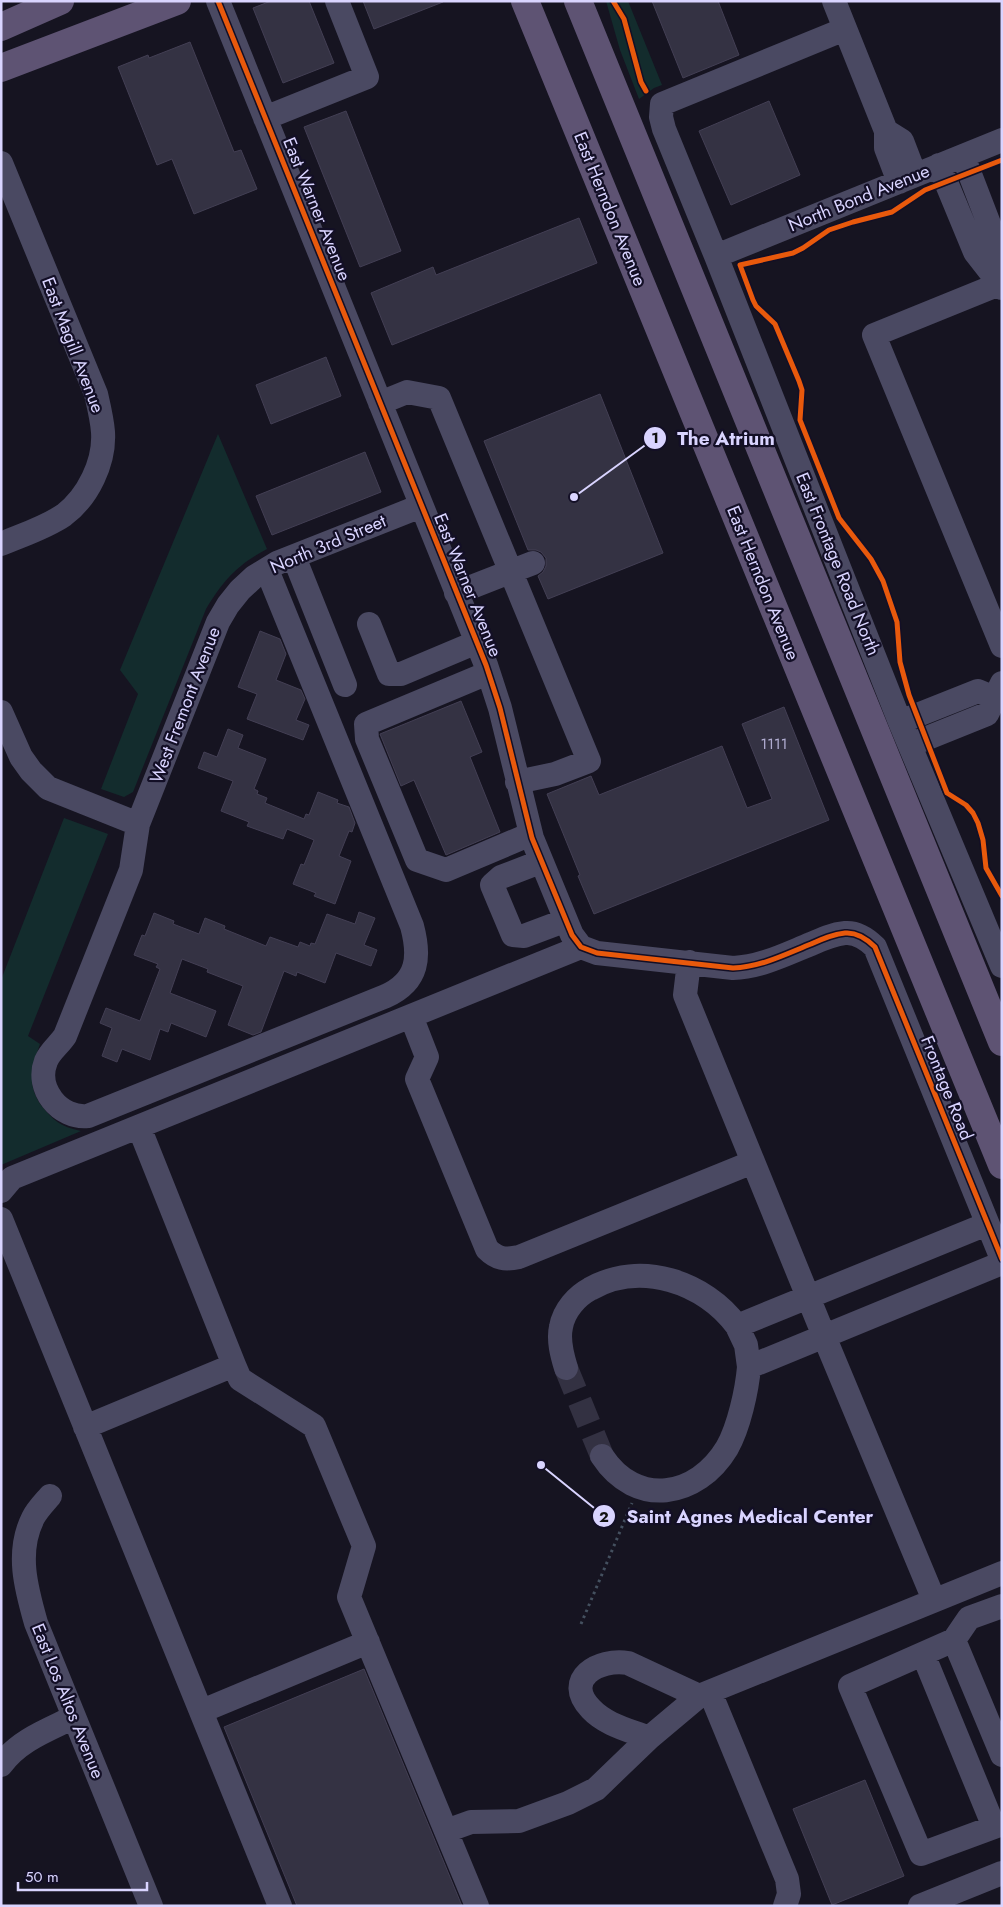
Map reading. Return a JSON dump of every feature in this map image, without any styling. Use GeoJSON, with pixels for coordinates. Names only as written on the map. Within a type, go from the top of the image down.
{"type":"FeatureCollection","features":[{"type":"Feature","properties":{"kind":"main road"},"geometry":{"type":"LineString","coordinates":[[1,68],[178,1]]}},
{"type":"Feature","properties":{"kind":"main road","name":"East Herndon Avenue"},"geometry":{"type":"LineString","coordinates":[[525,1],[1002,1166]]}},
{"type":"Feature","properties":{"kind":"main road"},"geometry":{"type":"LineString","coordinates":[[578,1],[1002,1042]]}},
{"type":"Feature","properties":{"kind":"main road"},"geometry":{"type":"LineString","coordinates":[[1,26],[46,4]]}},
{"type":"Feature","properties":{"kind":"street","name":"East Warner Avenue"},"geometry":{"type":"LineString","coordinates":[[218,1],[477,642],[500,708],[530,834],[564,920],[581,947]]}},
{"type":"Feature","properties":{"kind":"street"},"geometry":{"type":"LineString","coordinates":[[266,118],[367,77],[337,1]]}},
{"type":"Feature","properties":{"kind":"street"},"geometry":{"type":"LineString","coordinates":[[834,1],[886,131],[886,148],[907,178]]}},
{"type":"Feature","properties":{"kind":"street","name":"East Frontage Road North"},"geometry":{"type":"LineString","coordinates":[[845,29],[662,104],[661,117],[664,129],[900,722],[1002,966]]}},
{"type":"Feature","properties":{"kind":"street","name":"North Bond Avenue"},"geometry":{"type":"LineString","coordinates":[[716,256],[1002,140]]}},
{"type":"Feature","properties":{"kind":"street"},"geometry":{"type":"LineString","coordinates":[[963,156],[996,242],[1001,285]]}},
{"type":"Feature","properties":{"kind":"street","name":"East Magill Avenue"},"geometry":{"type":"LineString","coordinates":[[1,163],[96,394],[103,434],[101,453],[95,470],[88,488],[75,506],[44,526],[1,544]]}},
{"type":"Feature","properties":{"kind":"street"},"geometry":{"type":"LineString","coordinates":[[939,165],[975,252],[1001,285]]}},
{"type":"Feature","properties":{"kind":"street"},"geometry":{"type":"LineString","coordinates":[[1001,285],[874,335],[1002,646]]}},
{"type":"Feature","properties":{"kind":"street"},"geometry":{"type":"LineString","coordinates":[[380,403],[407,392],[439,398],[589,761],[556,774],[517,782]]}},
{"type":"Feature","properties":{"kind":"street","name":"North 3rd Street"},"geometry":{"type":"LineString","coordinates":[[240,590],[254,577],[294,557],[421,506]]}},
{"type":"Feature","properties":{"kind":"street"},"geometry":{"type":"LineString","coordinates":[[294,557],[346,684]]}},
{"type":"Feature","properties":{"kind":"street"},"geometry":{"type":"LineString","coordinates":[[456,593],[533,563]]}},
{"type":"Feature","properties":{"kind":"street","name":"West Fremont Avenue"},"geometry":{"type":"LineString","coordinates":[[240,590],[218,622],[138,824],[131,870],[65,1036],[52,1051],[46,1063],[44,1082],[50,1098],[62,1110],[78,1117],[88,1116],[386,996],[404,985],[413,972],[417,945],[412,926],[267,570]]}},
{"type":"Feature","properties":{"kind":"street"},"geometry":{"type":"LineString","coordinates":[[368,624],[389,674],[401,674],[477,642]]}},
{"type":"Feature","properties":{"kind":"street"},"geometry":{"type":"LineString","coordinates":[[488,673],[366,724],[368,739],[418,860],[446,870],[530,834]]}},
{"type":"Feature","properties":{"kind":"street"},"geometry":{"type":"LineString","coordinates":[[900,722],[978,691],[1000,694],[986,714],[910,745]]}},
{"type":"Feature","properties":{"kind":"street"},"geometry":{"type":"LineString","coordinates":[[1,712],[21,757],[31,771],[48,788],[138,824]]}},
{"type":"Feature","properties":{"kind":"street"},"geometry":{"type":"LineString","coordinates":[[540,862],[501,877],[492,885],[513,935],[524,936],[564,920]]}},
{"type":"Feature","properties":{"kind":"street","name":"Frontage Road"},"geometry":{"type":"LineString","coordinates":[[689,962],[733,968],[745,967],[774,959],[826,938],[845,933],[868,939],[875,947],[1002,1259]]}},
{"type":"Feature","properties":{"kind":"street"},"geometry":{"type":"LineString","coordinates":[[1,1191],[12,1178],[581,947],[598,953],[689,962],[685,995],[807,1296],[934,1600]]}},
{"type":"Feature","properties":{"kind":"street"},"geometry":{"type":"LineString","coordinates":[[411,1016],[427,1057],[417,1080],[487,1248],[494,1257],[502,1259],[519,1257],[533,1252],[753,1162]]}},
{"type":"Feature","properties":{"kind":"street"},"geometry":{"type":"LineString","coordinates":[[139,1127],[240,1379],[314,1426],[364,1546],[349,1598],[477,1906]]}},
{"type":"Feature","properties":{"kind":"street"},"geometry":{"type":"LineString","coordinates":[[1,1219],[280,1906]]}},
{"type":"Feature","properties":{"kind":"street"},"geometry":{"type":"LineString","coordinates":[[737,1326],[987,1224]]}},
{"type":"Feature","properties":{"kind":"street"},"geometry":{"type":"LineString","coordinates":[[749,1367],[1002,1263]]}},
{"type":"Feature","properties":{"kind":"street"},"geometry":{"type":"LineString","coordinates":[[566,1368],[561,1352],[560,1334],[564,1316],[582,1294],[597,1285],[613,1279],[642,1276],[660,1278],[708,1296],[729,1315],[737,1326],[746,1345],[749,1367],[748,1387],[731,1440],[717,1460],[694,1481],[671,1490],[645,1490],[618,1476],[602,1456]]}},
{"type":"Feature","properties":{"kind":"street"},"geometry":{"type":"LineString","coordinates":[[85,1427],[234,1365]]}},
{"type":"Feature","properties":{"kind":"street","name":"East Los Altos Avenue"},"geometry":{"type":"LineString","coordinates":[[50,1496],[34,1516],[26,1535],[23,1562],[26,1588],[36,1623],[151,1906]]}},
{"type":"Feature","properties":{"kind":"street"},"geometry":{"type":"LineString","coordinates":[[446,1831],[471,1822],[519,1821],[568,1803],[596,1789],[649,1738],[705,1694],[1002,1572]]}},
{"type":"Feature","properties":{"kind":"street"},"geometry":{"type":"LineString","coordinates":[[922,1654],[998,1826],[921,1854],[850,1686],[922,1654],[954,1640],[968,1618],[1002,1606]]}},
{"type":"Feature","properties":{"kind":"street"},"geometry":{"type":"LineString","coordinates":[[954,1640],[1002,1755]]}},
{"type":"Feature","properties":{"kind":"street"},"geometry":{"type":"LineString","coordinates":[[202,1711],[368,1642]]}},
{"type":"Feature","properties":{"kind":"street"},"geometry":{"type":"LineString","coordinates":[[649,1738],[606,1722],[589,1708],[580,1689],[585,1676],[595,1668],[617,1661],[628,1663],[705,1694],[787,1879],[789,1894],[785,1906]]}},
{"type":"Feature","properties":{"kind":"street"},"geometry":{"type":"LineString","coordinates":[[1,1765],[9,1755],[29,1739],[74,1717]]}},
{"type":"Feature","properties":{"kind":"street"},"geometry":{"type":"LineString","coordinates":[[920,1906],[1002,1873]]}},
{"type":"Feature","properties":{"kind":"path"},"geometry":{"type":"LineString","coordinates":[[581,1624],[632,1502]]}},
{"type":"Feature","properties":{"kind":"green space"},"geometry":{"type":"Polygon","coordinates":[[[606,1],[628,1],[662,85],[654,88],[639,99],[620,50],[606,1]]]}},
{"type":"Feature","properties":{"kind":"green space"},"geometry":{"type":"Polygon","coordinates":[[[218,434],[267,549],[247,561],[232,574],[218,590],[206,609],[133,792],[124,797],[101,789],[138,694],[120,670],[218,434]]]}},
{"type":"Feature","properties":{"kind":"green space"},"geometry":{"type":"Polygon","coordinates":[[[64,818],[108,834],[28,1036],[40,1044],[34,1062],[32,1078],[35,1094],[39,1102],[57,1122],[81,1131],[1,1165],[1,980],[64,818]]]}},
{"type":"Feature","properties":{"kind":"building"},"geometry":{"type":"Polygon","coordinates":[[[271,1],[309,1],[334,63],[283,83],[253,8],[271,1]]]}},
{"type":"Feature","properties":{"kind":"building"},"geometry":{"type":"Polygon","coordinates":[[[363,1],[443,1],[443,2],[374,29],[363,1]]]}},
{"type":"Feature","properties":{"kind":"building"},"geometry":{"type":"Polygon","coordinates":[[[652,1],[718,1],[739,55],[683,78],[652,1]]]}},
{"type":"Feature","properties":{"kind":"building"},"geometry":{"type":"Polygon","coordinates":[[[190,42],[234,152],[241,150],[257,189],[194,214],[172,159],[157,165],[118,67],[148,55],[149,58],[190,42]]]}},
{"type":"Feature","properties":{"kind":"building"},"geometry":{"type":"Polygon","coordinates":[[[769,101],[800,175],[731,205],[699,131],[769,101]]]}},
{"type":"Feature","properties":{"kind":"building"},"geometry":{"type":"Polygon","coordinates":[[[346,111],[401,251],[360,267],[304,127],[346,111]]]}},
{"type":"Feature","properties":{"kind":"building"},"geometry":{"type":"Polygon","coordinates":[[[579,218],[597,263],[392,345],[371,293],[433,267],[436,275],[579,218]]]}},
{"type":"Feature","properties":{"kind":"building"},"geometry":{"type":"Polygon","coordinates":[[[326,357],[341,396],[271,424],[256,385],[326,357]]]}},
{"type":"Feature","properties":{"kind":"building"},"geometry":{"type":"Polygon","coordinates":[[[600,394],[663,553],[548,599],[538,576],[546,566],[546,558],[541,552],[528,550],[484,441],[600,394]]]}},
{"type":"Feature","properties":{"kind":"building"},"geometry":{"type":"Polygon","coordinates":[[[365,452],[381,492],[272,535],[256,496],[365,452]]]}},
{"type":"Feature","properties":{"kind":"building"},"geometry":{"type":"Polygon","coordinates":[[[260,631],[280,639],[286,654],[276,680],[301,690],[305,699],[296,720],[309,725],[303,740],[247,719],[257,694],[238,687],[260,631]]]}},
{"type":"Feature","properties":{"kind":"building"},"geometry":{"type":"Polygon","coordinates":[[[461,701],[482,752],[470,757],[500,832],[446,855],[414,780],[401,786],[380,734],[461,701]]]}},
{"type":"Feature","properties":{"kind":"building"},"geometry":{"type":"Polygon","coordinates":[[[784,707],[829,820],[594,914],[547,794],[591,776],[599,795],[722,746],[747,808],[772,799],[742,724],[784,707]]]}},
{"type":"Feature","properties":{"kind":"building"},"geometry":{"type":"Polygon","coordinates":[[[228,729],[243,735],[238,748],[266,759],[254,789],[258,791],[257,794],[267,798],[265,803],[304,819],[306,814],[309,815],[318,792],[338,800],[337,803],[349,807],[355,823],[352,832],[349,831],[339,856],[351,861],[335,904],[314,896],[316,893],[293,884],[301,864],[304,865],[314,840],[287,829],[283,839],[247,826],[249,822],[221,811],[233,781],[198,768],[204,752],[217,757],[228,729]]]}},
{"type":"Feature","properties":{"kind":"building"},"geometry":{"type":"Polygon","coordinates":[[[359,912],[375,918],[364,945],[377,950],[371,966],[336,953],[325,983],[297,972],[296,976],[284,971],[261,1032],[253,1035],[228,1025],[243,986],[207,972],[208,969],[182,959],[170,993],[216,1011],[206,1037],[171,1023],[168,1032],[160,1029],[150,1060],[122,1049],[117,1062],[102,1056],[112,1028],[100,1023],[106,1008],[140,1021],[160,969],[156,967],[158,964],[134,955],[142,935],[145,936],[154,913],[174,921],[173,924],[199,934],[205,918],[225,926],[224,929],[266,946],[270,937],[298,947],[300,942],[310,946],[311,943],[315,944],[327,914],[355,924],[359,912]]]}},
{"type":"Feature","properties":{"kind":"building"},"geometry":{"type":"Polygon","coordinates":[[[364,1669],[462,1906],[297,1906],[224,1727],[364,1669]]]}},
{"type":"Feature","properties":{"kind":"building"},"geometry":{"type":"Polygon","coordinates":[[[865,1780],[904,1876],[832,1905],[793,1809],[865,1780]]]}},
{"type":"Feature","properties":{"kind":"tunnel"},"geometry":{"type":"LineString","coordinates":[[566,1368],[602,1456]]}},
{"type":"Feature","properties":{"kind":"cycle path"},"geometry":{"type":"LineString","coordinates":[[218,1],[486,665],[500,708],[532,838],[572,935],[581,947],[597,953],[733,968],[763,963],[828,937],[841,934],[854,934],[869,941],[875,947],[1002,1259]]}},
{"type":"Feature","properties":{"kind":"cycle path"},"geometry":{"type":"LineString","coordinates":[[613,1],[624,19],[641,82],[646,91]]}},
{"type":"Feature","properties":{"kind":"cycle path"},"geometry":{"type":"LineString","coordinates":[[1002,160],[925,190],[892,212],[829,230],[793,253],[740,265],[756,306],[775,324],[799,381],[802,390],[800,420],[839,518],[871,559],[883,581],[897,622],[900,662],[909,695],[947,793],[966,805],[973,813],[983,840],[986,868],[1002,896]]}},
{"type":"Feature","properties":{"kind":"place","name":"The Atrium"},"geometry":{"type":"Point","coordinates":[574,497]}},
{"type":"Feature","properties":{"kind":"place","name":"Saint Agnes Medical Center"},"geometry":{"type":"Point","coordinates":[541,1465]}}]}
